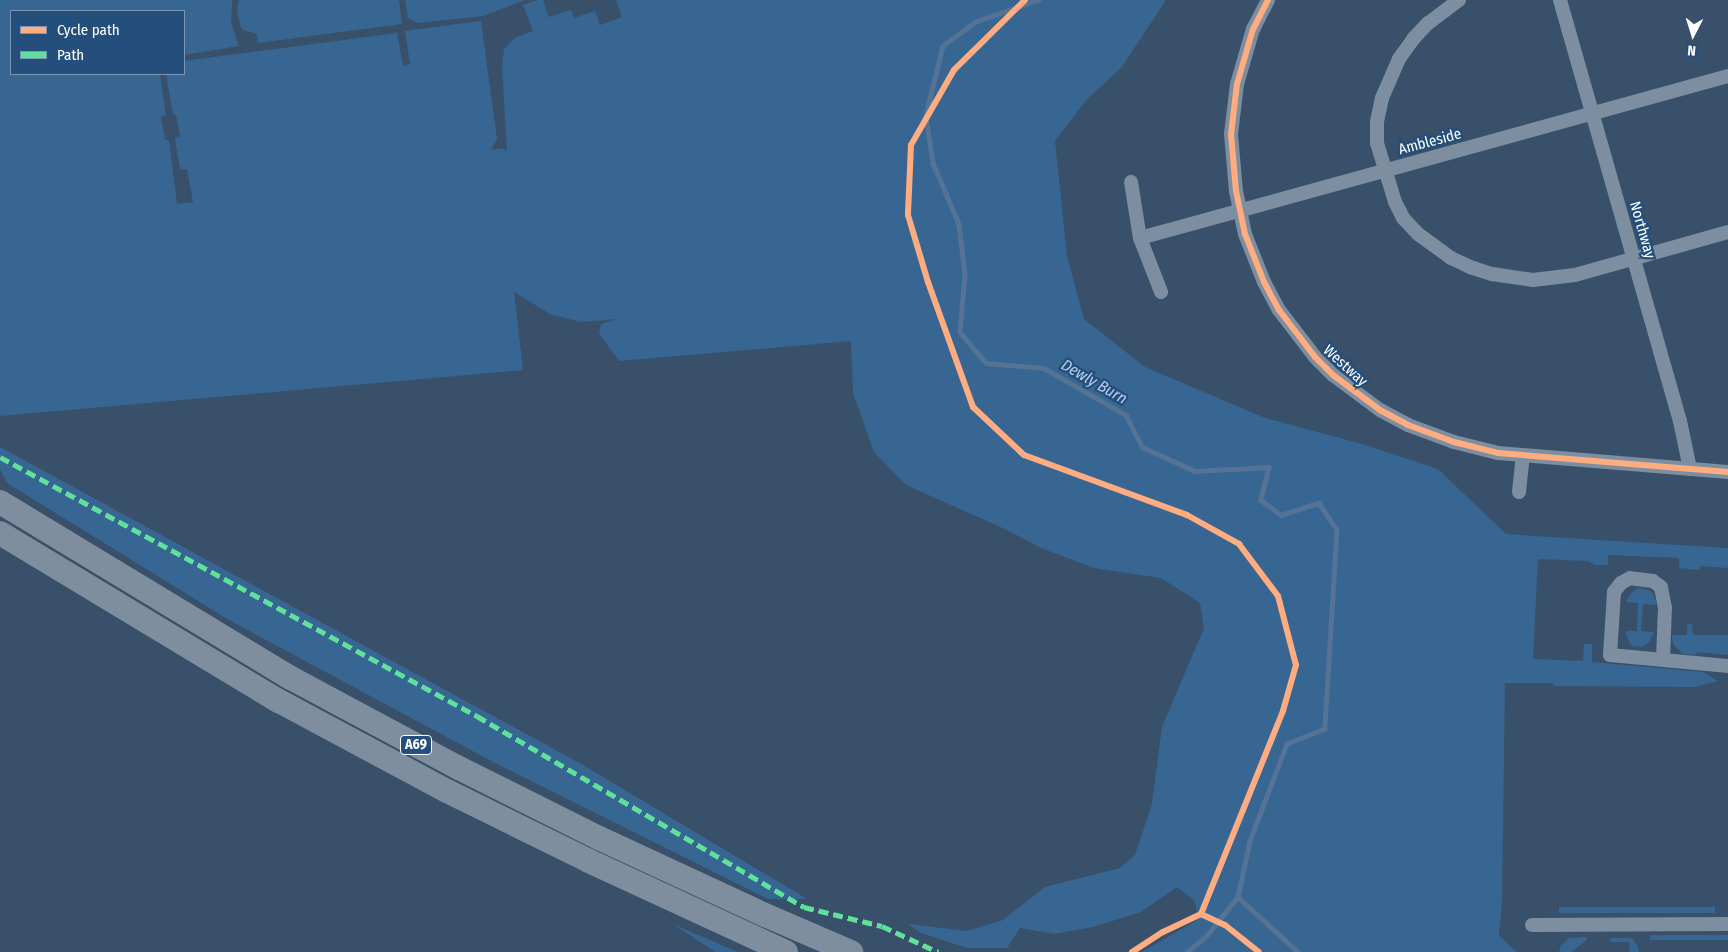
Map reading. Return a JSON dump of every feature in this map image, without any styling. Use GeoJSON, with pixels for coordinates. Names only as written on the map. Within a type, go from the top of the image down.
{"type":"FeatureCollection","features":[{"type":"Feature","properties":{"kind":"highway","name":"A69"},"geometry":{"type":"LineString","coordinates":[[0,502],[291,678],[459,768],[608,842],[764,915],[851,952]]}},
{"type":"Feature","properties":{"kind":"highway","name":"A69"},"geometry":{"type":"LineString","coordinates":[[0,533],[279,701],[438,787],[589,861],[786,952]]}},
{"type":"Feature","properties":{"kind":"street","name":"Westway"},"geometry":{"type":"LineString","coordinates":[[1268,0],[1253,30],[1244,57],[1233,108],[1232,160],[1240,211],[1252,256],[1279,310],[1309,349],[1333,375],[1380,410],[1408,425],[1477,449],[1523,455],[1728,472]]}},
{"type":"Feature","properties":{"kind":"street"},"geometry":{"type":"LineString","coordinates":[[1459,0],[1442,11],[1414,38],[1399,59],[1389,80],[1377,122],[1377,143],[1395,202],[1403,218],[1418,234],[1451,258],[1492,274],[1533,280],[1553,280],[1728,232]]}},
{"type":"Feature","properties":{"kind":"street","name":"Northway"},"geometry":{"type":"LineString","coordinates":[[1560,0],[1680,421],[1690,469]]}},
{"type":"Feature","properties":{"kind":"street","name":"Ambleside"},"geometry":{"type":"LineString","coordinates":[[1140,238],[1728,76]]}},
{"type":"Feature","properties":{"kind":"street"},"geometry":{"type":"LineString","coordinates":[[1131,182],[1140,238],[1161,292]]}},
{"type":"Feature","properties":{"kind":"street"},"geometry":{"type":"LineString","coordinates":[[1519,492],[1523,455]]}},
{"type":"Feature","properties":{"kind":"street"},"geometry":{"type":"LineString","coordinates":[[1663,659],[1665,608],[1661,587],[1654,581],[1630,578],[1621,583],[1614,592],[1610,655],[1728,666]]}},
{"type":"Feature","properties":{"kind":"street"},"geometry":{"type":"LineString","coordinates":[[1532,926],[1728,924]]}},
{"type":"Feature","properties":{"kind":"shaded area"},"geometry":{"type":"Polygon","coordinates":[[[0,0],[232,0],[231,23],[239,46],[185,55],[185,10],[10,10],[10,75],[160,75],[166,116],[161,116],[165,140],[169,140],[177,204],[193,202],[187,169],[180,170],[175,138],[180,136],[176,115],[173,114],[166,75],[185,75],[185,61],[397,33],[403,66],[410,64],[405,31],[481,21],[497,139],[491,150],[502,148],[507,151],[502,68],[504,49],[515,38],[533,31],[523,5],[537,0],[543,0],[549,17],[571,10],[574,18],[595,11],[600,25],[622,17],[616,0],[1166,0],[1121,68],[1087,99],[1055,141],[1067,256],[1084,319],[1145,367],[1265,418],[1362,444],[1438,469],[1506,534],[1728,548],[1728,568],[1700,566],[1700,570],[1679,568],[1679,558],[1608,555],[1608,565],[1595,565],[1588,561],[1538,559],[1533,659],[1583,661],[1584,644],[1592,644],[1592,662],[1703,672],[1718,681],[1694,687],[1554,686],[1553,683],[1505,683],[1502,901],[1499,936],[1517,952],[1142,952],[1199,919],[1194,900],[1177,887],[1141,912],[1093,927],[1054,934],[1020,928],[1007,948],[967,948],[921,933],[908,924],[967,931],[1003,920],[1045,887],[1120,868],[1135,855],[1152,804],[1162,727],[1204,628],[1200,603],[1161,578],[1094,568],[1041,548],[1007,530],[906,485],[874,452],[853,393],[851,341],[619,361],[599,333],[601,324],[618,319],[580,322],[550,314],[514,292],[523,370],[0,416],[0,0]]]}},
{"type":"Feature","properties":{"kind":"shaded area"},"geometry":{"type":"Polygon","coordinates":[[[239,0],[399,0],[402,24],[258,43],[257,34],[243,30],[241,27],[237,12],[239,0]]]}},
{"type":"Feature","properties":{"kind":"shaded area"},"geometry":{"type":"Polygon","coordinates":[[[405,0],[525,0],[483,16],[418,23],[408,18],[405,0]]]}},
{"type":"Feature","properties":{"kind":"shaded area"},"geometry":{"type":"Polygon","coordinates":[[[0,447],[583,765],[807,899],[768,899],[495,763],[229,620],[7,483],[0,469],[0,447]]]}},
{"type":"Feature","properties":{"kind":"shaded area"},"geometry":{"type":"Polygon","coordinates":[[[1638,588],[1651,591],[1656,601],[1656,605],[1643,604],[1641,631],[1654,632],[1649,642],[1642,647],[1632,646],[1626,635],[1626,631],[1637,631],[1638,603],[1627,602],[1627,600],[1631,593],[1638,588]]]}},
{"type":"Feature","properties":{"kind":"shaded area"},"geometry":{"type":"Polygon","coordinates":[[[1687,624],[1692,624],[1693,635],[1728,635],[1728,655],[1697,652],[1696,655],[1683,654],[1673,644],[1672,635],[1687,635],[1687,624]]]}},
{"type":"Feature","properties":{"kind":"shaded area"},"geometry":{"type":"Polygon","coordinates":[[[1559,907],[1715,907],[1715,913],[1559,913],[1559,907]]]}},
{"type":"Feature","properties":{"kind":"shaded area"},"geometry":{"type":"Polygon","coordinates":[[[675,925],[738,952],[715,952],[675,925]]]}},
{"type":"Feature","properties":{"kind":"shaded area"},"geometry":{"type":"Polygon","coordinates":[[[1650,935],[1728,935],[1728,940],[1650,940],[1650,935]]]}},
{"type":"Feature","properties":{"kind":"shaded area"},"geometry":{"type":"Polygon","coordinates":[[[1587,937],[1587,940],[1571,952],[1559,952],[1561,946],[1569,938],[1587,937]]]}},
{"type":"Feature","properties":{"kind":"shaded area"},"geometry":{"type":"Polygon","coordinates":[[[1610,938],[1632,938],[1639,952],[1630,952],[1629,942],[1611,942],[1610,938]]]}},
{"type":"Feature","properties":{"kind":"waterway","name":"Dewly Burn"},"geometry":{"type":"LineString","coordinates":[[1039,0],[976,22],[943,46],[926,116],[933,163],[959,224],[965,274],[960,332],[986,363],[1044,368],[1126,415],[1142,447],[1195,471],[1269,467],[1261,500],[1281,515],[1319,503],[1337,530],[1325,729],[1287,744],[1250,841],[1238,897],[1207,936],[1188,952]]}},
{"type":"Feature","properties":{"kind":"waterway"},"geometry":{"type":"LineString","coordinates":[[1238,897],[1298,952]]}},
{"type":"Feature","properties":{"kind":"marked path"},"geometry":{"type":"LineString","coordinates":[[0,457],[477,716],[804,907],[882,926],[938,952]]}},
{"type":"Feature","properties":{"kind":"cycle path"},"geometry":{"type":"LineString","coordinates":[[1025,0],[954,70],[911,145],[908,215],[928,282],[973,407],[1024,455],[1187,515],[1239,544],[1278,596],[1296,665],[1283,711],[1201,914]]}},
{"type":"Feature","properties":{"kind":"cycle path"},"geometry":{"type":"LineString","coordinates":[[1268,0],[1253,29],[1237,84],[1231,134],[1236,191],[1245,234],[1264,282],[1279,310],[1315,357],[1333,375],[1380,410],[1408,425],[1454,442],[1498,453],[1728,472]]}},
{"type":"Feature","properties":{"kind":"cycle path"},"geometry":{"type":"LineString","coordinates":[[1132,952],[1163,932],[1201,914],[1225,925],[1259,952]]}}]}
